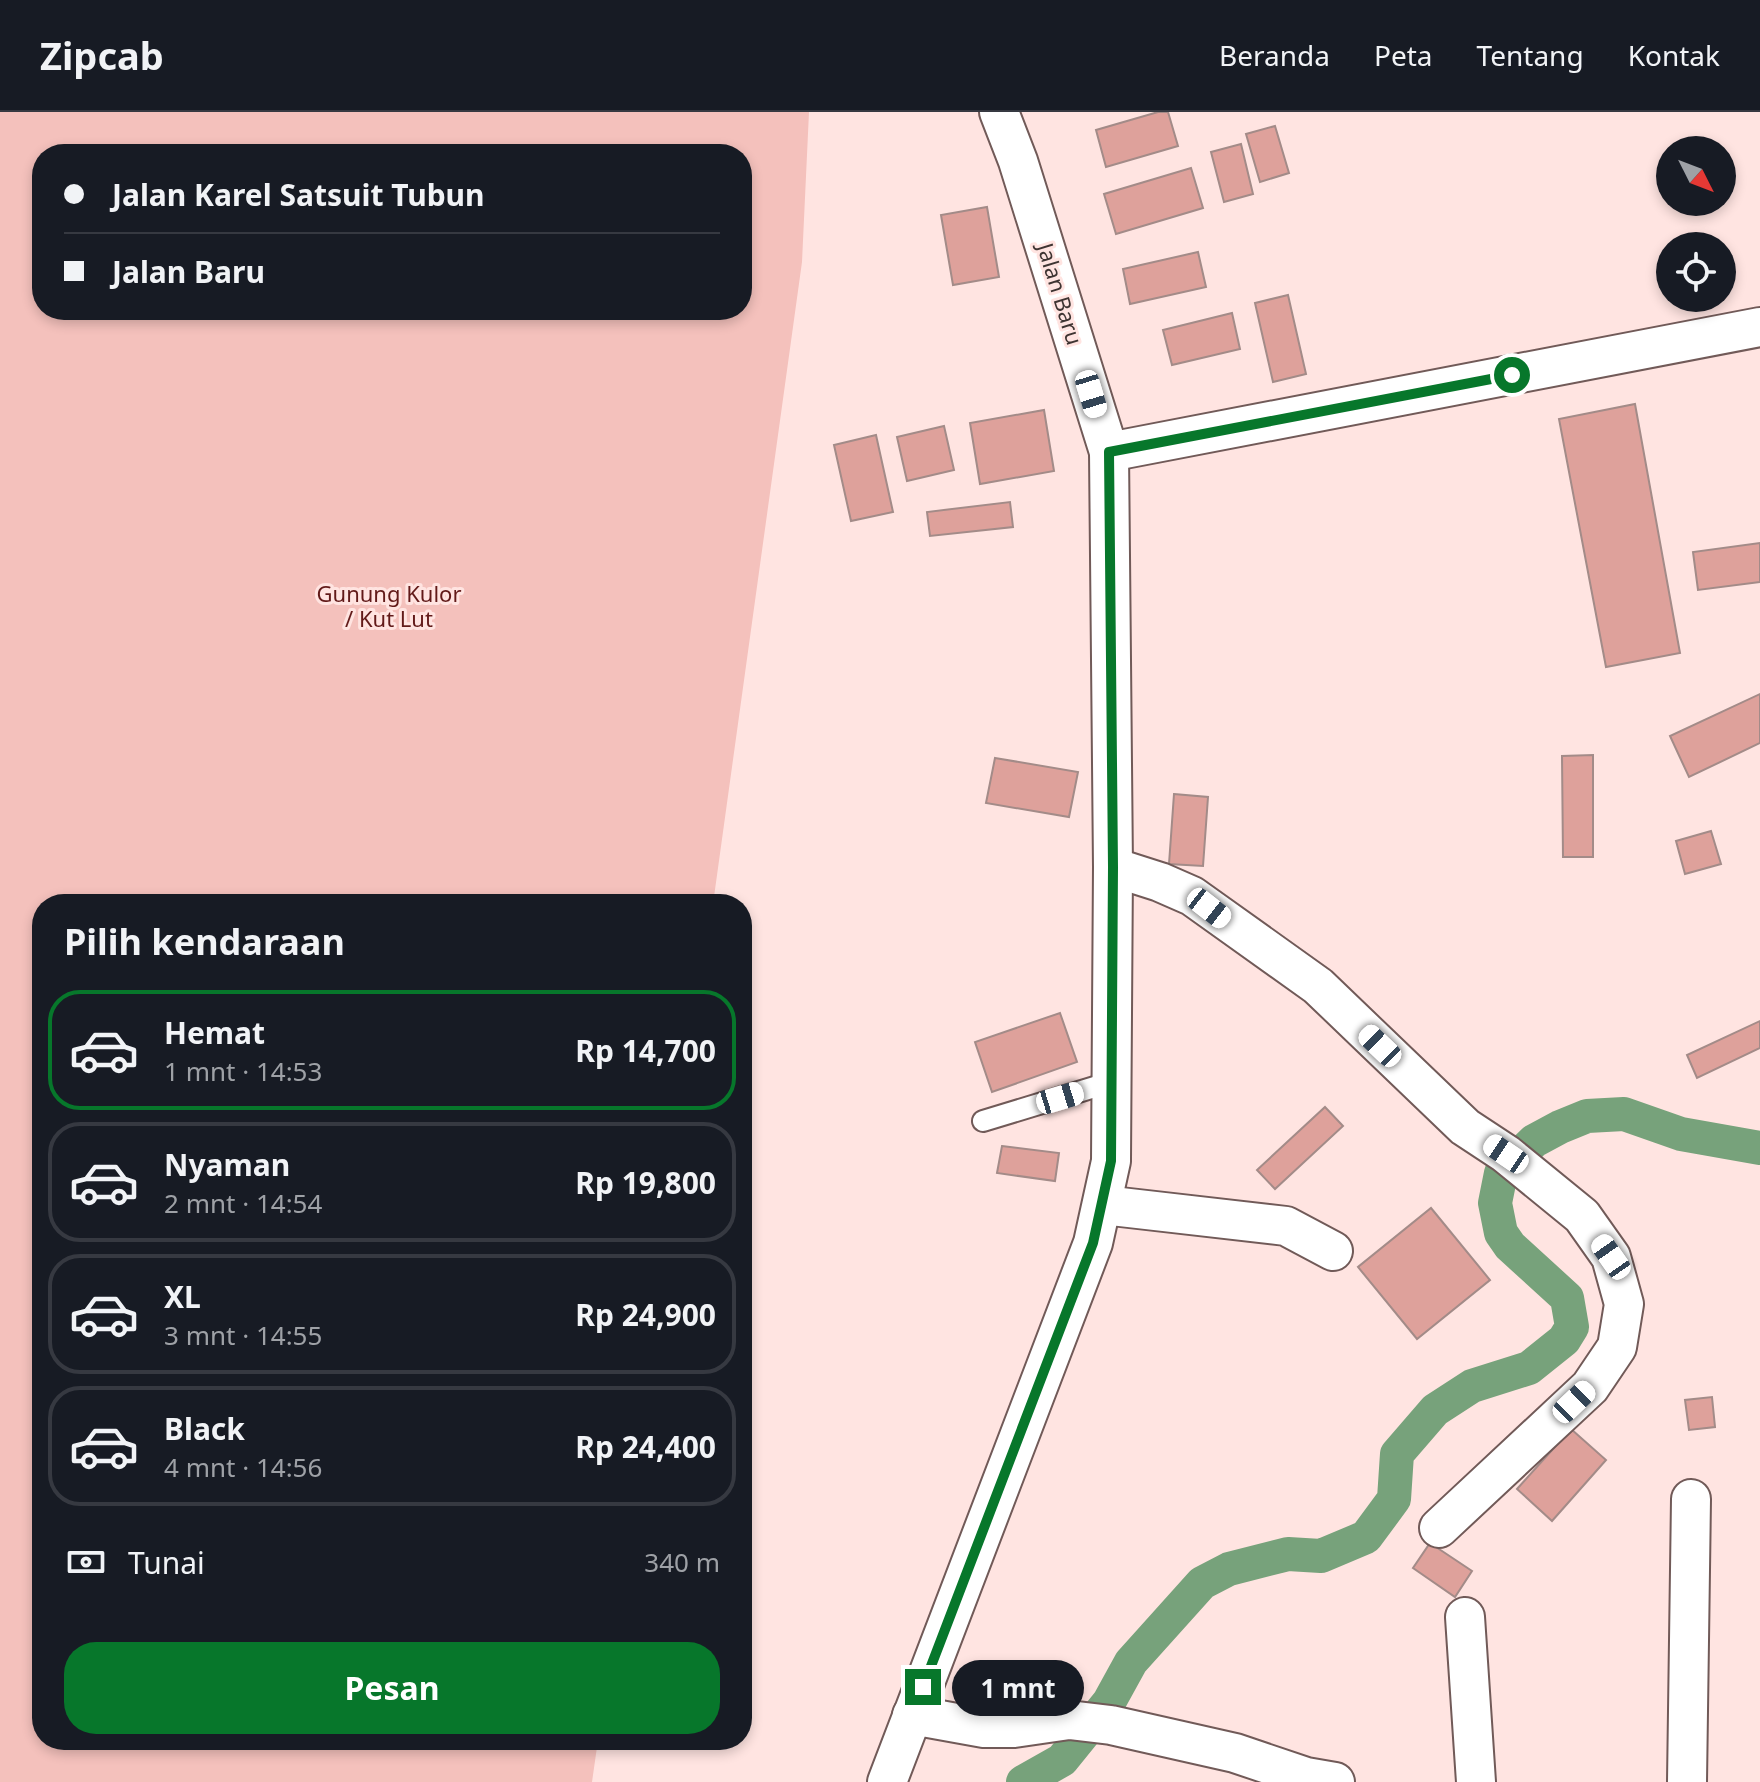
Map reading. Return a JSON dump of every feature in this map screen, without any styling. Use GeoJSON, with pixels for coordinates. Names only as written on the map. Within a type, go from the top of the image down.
{"type":"FeatureCollection","features":[{"type":"Feature","properties":{"kind":"street","name":"Jalan Baru"},"geometry":{"type":"LineString","coordinates":[[887,1782],[1093,1243],[1111,1161],[1113,867],[1109,452],[1018,161],[999,112]]}},
{"type":"Feature","properties":{"kind":"street"},"geometry":{"type":"LineString","coordinates":[[1109,452],[1760,327]]}},
{"type":"Feature","properties":{"kind":"street"},"geometry":{"type":"LineString","coordinates":[[1113,867],[1192,896],[1318,986],[1465,1127],[1506,1154],[1582,1216],[1611,1257],[1624,1304],[1617,1347],[1590,1387],[1439,1528]]}},
{"type":"Feature","properties":{"kind":"street"},"geometry":{"type":"LineString","coordinates":[[1103,1205],[1286,1226],[1333,1251]]}},
{"type":"Feature","properties":{"kind":"street"},"geometry":{"type":"LineString","coordinates":[[1687,1782],[1691,1499]]}},
{"type":"Feature","properties":{"kind":"street"},"geometry":{"type":"LineString","coordinates":[[1465,1617],[1476,1782]]}},
{"type":"Feature","properties":{"kind":"street"},"geometry":{"type":"LineString","coordinates":[[912,1715],[984,1728],[1014,1728],[1069,1720],[1111,1725],[1235,1753],[1306,1777],[1335,1782]]}},
{"type":"Feature","properties":{"kind":"lane"},"geometry":{"type":"LineString","coordinates":[[983,1121],[1111,1082]]}},
{"type":"Feature","properties":{"kind":"green space","name":"Gunung Kulor / Kut Lut"},"geometry":{"type":"Polygon","coordinates":[[[0,112],[809,112],[802,262],[714,894],[32,894],[32,1750],[597,1750],[592,1782],[0,1782],[0,112]]]}},
{"type":"Feature","properties":{"kind":"building"},"geometry":{"type":"Polygon","coordinates":[[[1158,112],[1168,112],[1178,146],[1106,167],[1096,130],[1158,112]]]}},
{"type":"Feature","properties":{"kind":"building"},"geometry":{"type":"Polygon","coordinates":[[[1275,126],[1289,173],[1260,182],[1246,134],[1275,126]]]}},
{"type":"Feature","properties":{"kind":"building"},"geometry":{"type":"Polygon","coordinates":[[[1241,144],[1253,194],[1224,202],[1211,152],[1241,144]]]}},
{"type":"Feature","properties":{"kind":"building"},"geometry":{"type":"Polygon","coordinates":[[[1191,168],[1203,208],[1116,234],[1104,194],[1191,168]]]}},
{"type":"Feature","properties":{"kind":"building"},"geometry":{"type":"Polygon","coordinates":[[[987,207],[999,277],[953,285],[941,215],[987,207]]]}},
{"type":"Feature","properties":{"kind":"building"},"geometry":{"type":"Polygon","coordinates":[[[1198,252],[1206,287],[1130,304],[1123,269],[1198,252]]]}},
{"type":"Feature","properties":{"kind":"building"},"geometry":{"type":"Polygon","coordinates":[[[1288,295],[1306,374],[1273,382],[1255,303],[1288,295]]]}},
{"type":"Feature","properties":{"kind":"building"},"geometry":{"type":"Polygon","coordinates":[[[1232,313],[1240,349],[1172,365],[1163,330],[1232,313]]]}},
{"type":"Feature","properties":{"kind":"building"},"geometry":{"type":"Polygon","coordinates":[[[1635,404],[1680,653],[1606,667],[1559,419],[1635,404]]]}},
{"type":"Feature","properties":{"kind":"building"},"geometry":{"type":"Polygon","coordinates":[[[1044,410],[1054,471],[980,484],[970,423],[1044,410]]]}},
{"type":"Feature","properties":{"kind":"building"},"geometry":{"type":"Polygon","coordinates":[[[944,426],[954,470],[907,481],[897,437],[944,426]]]}},
{"type":"Feature","properties":{"kind":"building"},"geometry":{"type":"Polygon","coordinates":[[[876,435],[893,512],[851,521],[834,445],[876,435]]]}},
{"type":"Feature","properties":{"kind":"building"},"geometry":{"type":"Polygon","coordinates":[[[1010,502],[1013,527],[930,536],[927,512],[1010,502]]]}},
{"type":"Feature","properties":{"kind":"building"},"geometry":{"type":"Polygon","coordinates":[[[1760,543],[1760,582],[1698,590],[1693,552],[1760,543]]]}},
{"type":"Feature","properties":{"kind":"building"},"geometry":{"type":"Polygon","coordinates":[[[1760,694],[1760,743],[1689,777],[1670,736],[1760,694]]]}},
{"type":"Feature","properties":{"kind":"building"},"geometry":{"type":"Polygon","coordinates":[[[1593,755],[1593,857],[1563,857],[1562,756],[1593,755]]]}},
{"type":"Feature","properties":{"kind":"building"},"geometry":{"type":"Polygon","coordinates":[[[995,758],[1078,772],[1069,817],[986,803],[995,758]]]}},
{"type":"Feature","properties":{"kind":"building"},"geometry":{"type":"Polygon","coordinates":[[[1174,794],[1208,797],[1203,866],[1169,864],[1174,794]]]}},
{"type":"Feature","properties":{"kind":"building"},"geometry":{"type":"Polygon","coordinates":[[[1711,831],[1721,864],[1685,874],[1676,841],[1711,831]]]}},
{"type":"Feature","properties":{"kind":"building"},"geometry":{"type":"Polygon","coordinates":[[[1060,1013],[1077,1062],[992,1092],[975,1042],[1060,1013]]]}},
{"type":"Feature","properties":{"kind":"building"},"geometry":{"type":"Polygon","coordinates":[[[1760,1021],[1760,1048],[1697,1078],[1687,1055],[1760,1021]]]}},
{"type":"Feature","properties":{"kind":"building"},"geometry":{"type":"Polygon","coordinates":[[[1325,1107],[1343,1126],[1275,1189],[1257,1170],[1325,1107]]]}},
{"type":"Feature","properties":{"kind":"building"},"geometry":{"type":"Polygon","coordinates":[[[1002,1146],[1059,1153],[1055,1181],[997,1173],[1002,1146]]]}},
{"type":"Feature","properties":{"kind":"building"},"geometry":{"type":"Polygon","coordinates":[[[1431,1208],[1490,1280],[1417,1339],[1358,1267],[1431,1208]]]}},
{"type":"Feature","properties":{"kind":"building"},"geometry":{"type":"Polygon","coordinates":[[[1712,1397],[1715,1427],[1689,1430],[1685,1400],[1712,1397]]]}},
{"type":"Feature","properties":{"kind":"building"},"geometry":{"type":"Polygon","coordinates":[[[1571,1429],[1606,1460],[1552,1521],[1517,1489],[1571,1429]]]}},
{"type":"Feature","properties":{"kind":"building"},"geometry":{"type":"Polygon","coordinates":[[[1430,1543],[1472,1571],[1455,1597],[1413,1568],[1430,1543]]]}},
{"type":"Feature","properties":{"kind":"waterway"},"geometry":{"type":"LineString","coordinates":[[1023,1782],[1062,1760],[1109,1702],[1131,1662],[1202,1583],[1229,1569],[1288,1554],[1321,1556],[1366,1537],[1394,1499],[1397,1454],[1435,1410],[1472,1386],[1529,1368],[1564,1340],[1572,1327],[1567,1298],[1510,1246],[1501,1233],[1495,1203],[1501,1173],[1534,1141],[1587,1116],[1624,1114],[1681,1134],[1760,1148]]}},
{"type":"Feature","properties":{"kind":"route"},"geometry":{"type":"LineString","coordinates":[[923,1687],[1093,1243],[1111,1161],[1113,867],[1109,452],[1512,375]]}}]}
